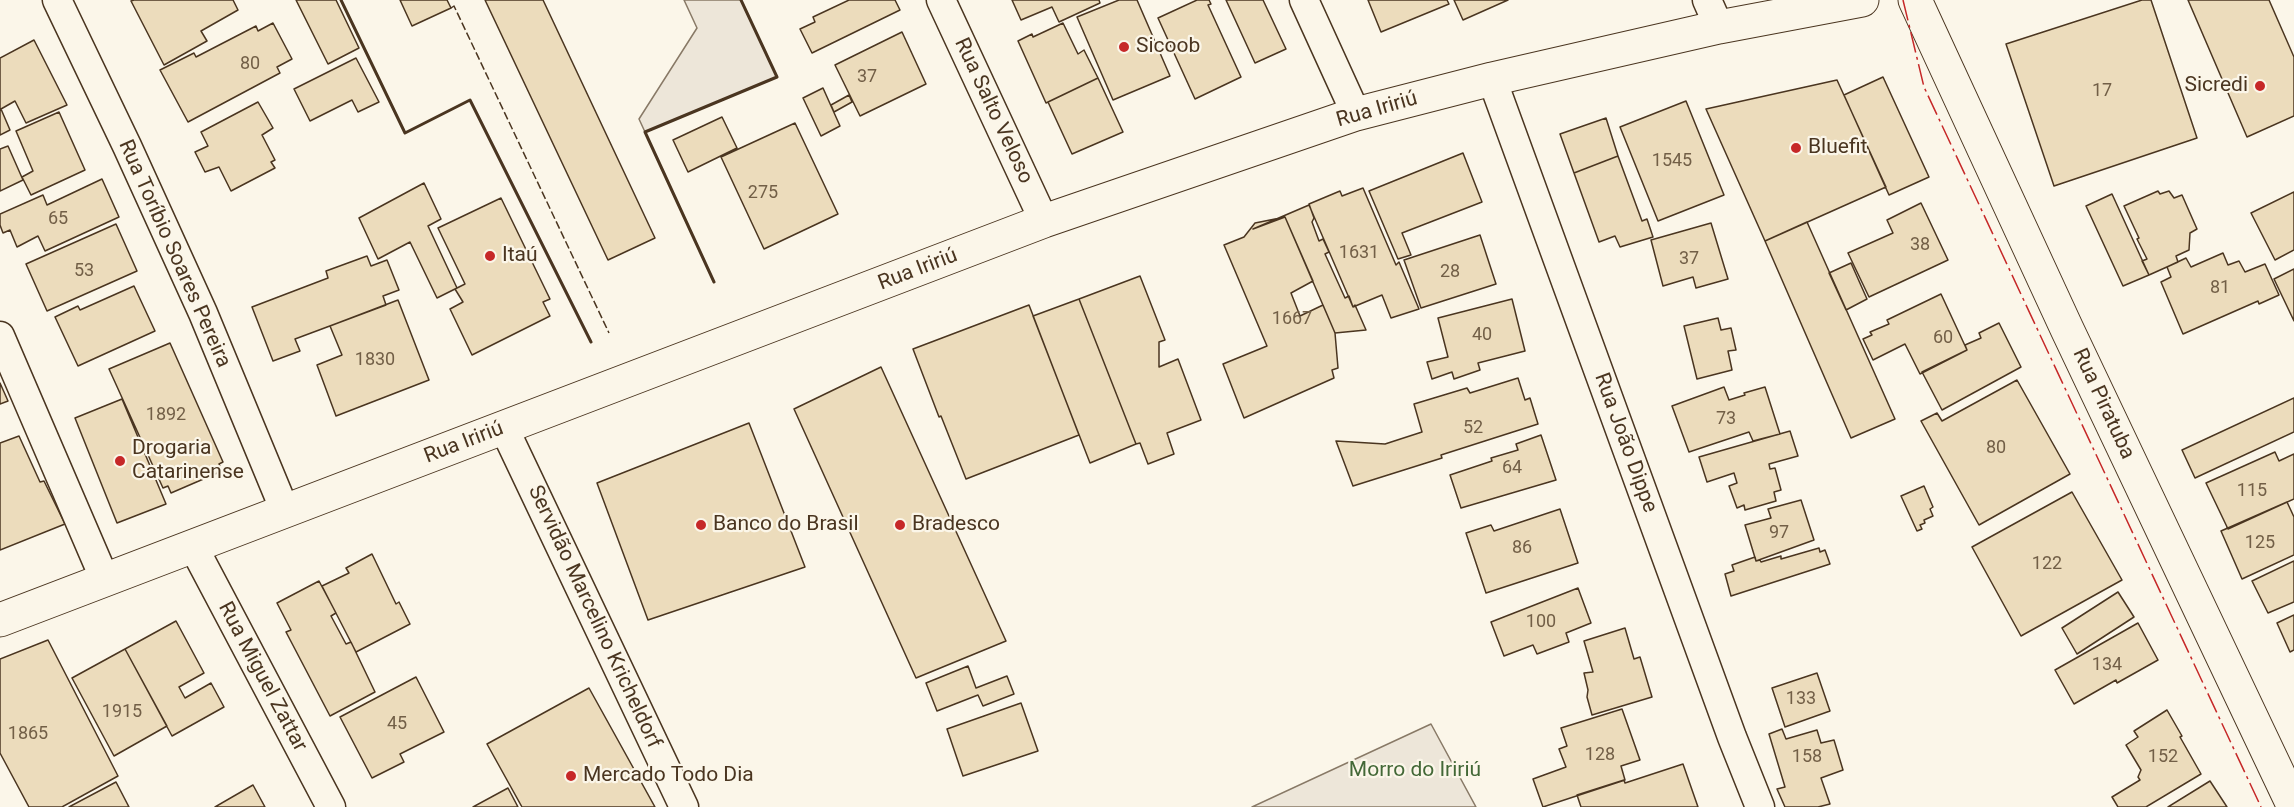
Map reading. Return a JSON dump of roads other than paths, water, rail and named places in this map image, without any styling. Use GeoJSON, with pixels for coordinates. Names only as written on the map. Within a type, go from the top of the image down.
{"type":"FeatureCollection","features":[{"type":"Feature","properties":{"kind":"main road","name":"Rua Iririú"},"geometry":{"type":"LineString","coordinates":[[0,620],[1044,221],[1356,114],[1492,79],[1713,14],[1862,0]]}},
{"type":"Feature","properties":{"kind":"main road","name":"Rua Piratuba"},"geometry":{"type":"LineString","coordinates":[[1915,0],[2072,340],[2294,807]]}},
{"type":"Feature","properties":{"kind":"street","name":"Rua Toríbio Soares Pereira"},"geometry":{"type":"LineString","coordinates":[[57,0],[127,146],[198,303],[285,511]]}},
{"type":"Feature","properties":{"kind":"street","name":"Rua Salto Veloso"},"geometry":{"type":"LineString","coordinates":[[941,0],[1044,221]]}},
{"type":"Feature","properties":{"kind":"street"},"geometry":{"type":"LineString","coordinates":[[1304,0],[1356,114]]}},
{"type":"Feature","properties":{"kind":"street","name":"Rua João Dippe"},"geometry":{"type":"LineString","coordinates":[[1492,79],[1728,726],[1760,807]]}},
{"type":"Feature","properties":{"kind":"street"},"geometry":{"type":"LineString","coordinates":[[0,336],[105,580]]}},
{"type":"Feature","properties":{"kind":"street","name":"Servidão Marcelino Kricheldorf"},"geometry":{"type":"LineString","coordinates":[[504,428],[684,807]]}},
{"type":"Feature","properties":{"kind":"street","name":"Rua Miguel Zattar"},"geometry":{"type":"LineString","coordinates":[[193,546],[331,807]]}},
{"type":"Feature","properties":{"kind":"place","name":"Sicoob"},"geometry":{"type":"Point","coordinates":[1124,47]}},
{"type":"Feature","properties":{"kind":"place","name":"Sicredi"},"geometry":{"type":"Point","coordinates":[2260,86]}},
{"type":"Feature","properties":{"kind":"place","name":"Bluefit"},"geometry":{"type":"Point","coordinates":[1796,148]}},
{"type":"Feature","properties":{"kind":"place","name":"Itaú"},"geometry":{"type":"Point","coordinates":[490,256]}},
{"type":"Feature","properties":{"kind":"place","name":"Drogaria Catarinense"},"geometry":{"type":"Point","coordinates":[120,461]}},
{"type":"Feature","properties":{"kind":"place","name":"Banco do Brasil"},"geometry":{"type":"Point","coordinates":[701,525]}},
{"type":"Feature","properties":{"kind":"place","name":"Bradesco"},"geometry":{"type":"Point","coordinates":[900,525]}},
{"type":"Feature","properties":{"kind":"place","name":"Mercado Todo Dia"},"geometry":{"type":"Point","coordinates":[571,776]}},
{"type":"Feature","properties":{"kind":"park label","name":"Morro do Iririú"},"geometry":{"type":"Point","coordinates":[1415,771]}}]}
